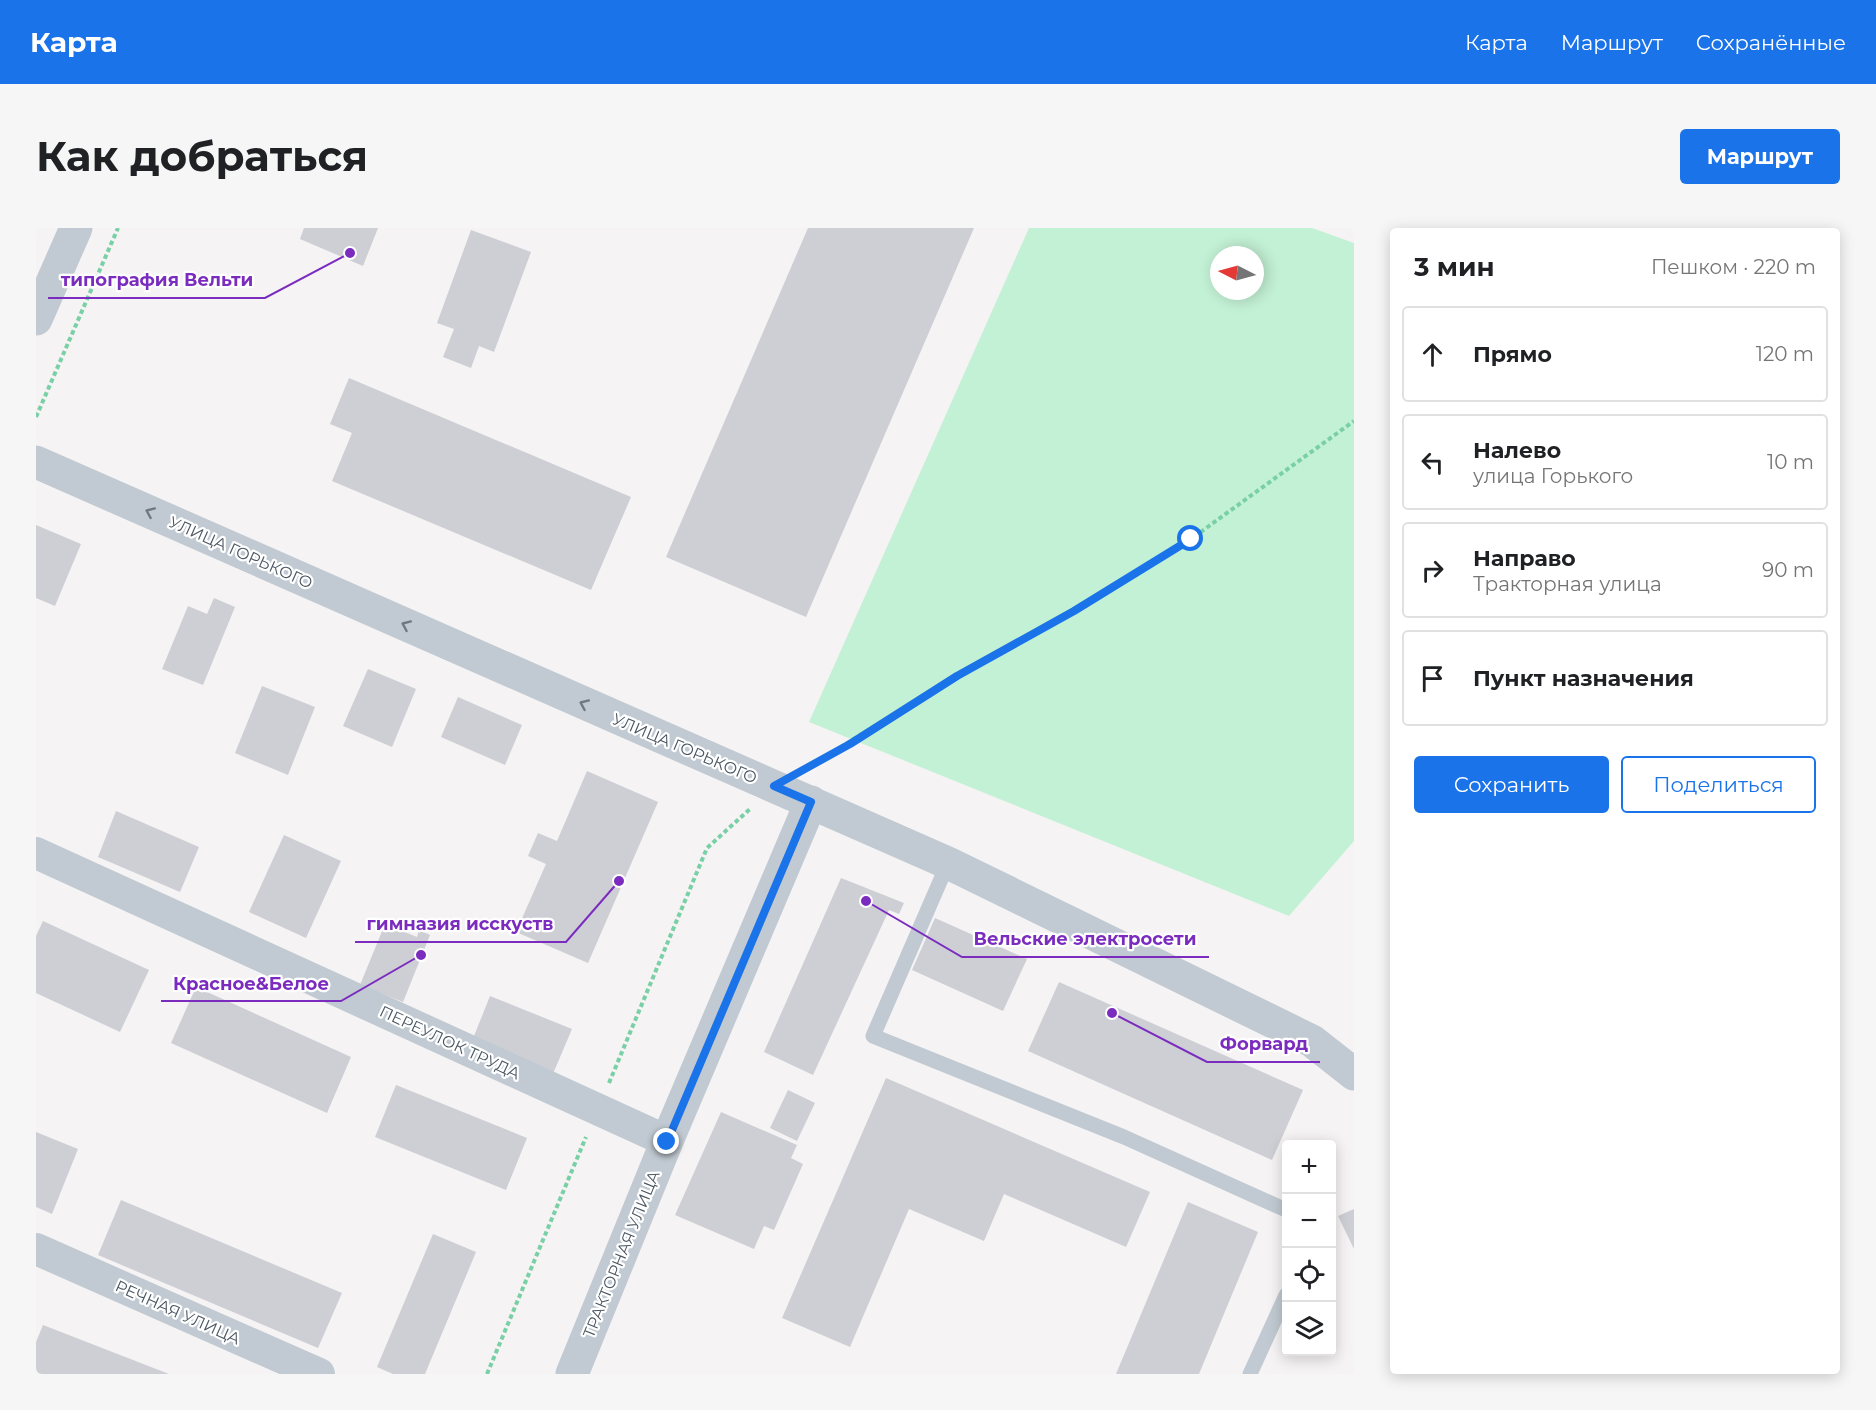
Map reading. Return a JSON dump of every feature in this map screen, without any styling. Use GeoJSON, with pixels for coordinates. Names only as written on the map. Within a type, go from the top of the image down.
{"type":"FeatureCollection","features":[{"type":"Feature","properties":{"kind":"street"},"geometry":{"type":"LineString","coordinates":[[36,319],[76,228]]}},
{"type":"Feature","properties":{"kind":"street","name":"УЛИЦА ГОРЬКОГО"},"geometry":{"type":"LineString","coordinates":[[36,462],[948,863],[1312,1041],[1354,1074]]}},
{"type":"Feature","properties":{"kind":"street","name":"ТРАКТОРНАЯ УЛИЦА"},"geometry":{"type":"LineString","coordinates":[[572,1374],[811,802]]}},
{"type":"Feature","properties":{"kind":"street","name":"ПЕРЕУЛОК ТРУДА"},"geometry":{"type":"LineString","coordinates":[[36,853],[667,1142]]}},
{"type":"Feature","properties":{"kind":"street","name":"РЕЧНАЯ УЛИЦА"},"geometry":{"type":"LineString","coordinates":[[36,1249],[320,1374]]}},
{"type":"Feature","properties":{"kind":"lane"},"geometry":{"type":"LineString","coordinates":[[948,863],[873,1036],[1124,1137],[1282,1208]]}},
{"type":"Feature","properties":{"kind":"lane"},"geometry":{"type":"LineString","coordinates":[[1250,1374],[1284,1302]]}},
{"type":"Feature","properties":{"kind":"path"},"geometry":{"type":"LineString","coordinates":[[36,417],[118,228]]}},
{"type":"Feature","properties":{"kind":"path"},"geometry":{"type":"LineString","coordinates":[[487,1374],[708,848],[774,786],[850,744],[957,676],[1074,611],[1191,539],[1354,421]]}},
{"type":"Feature","properties":{"kind":"green space"},"geometry":{"type":"Polygon","coordinates":[[[1029,228],[1312,228],[1354,243],[1354,841],[1289,916],[809,722],[1029,228]]]}},
{"type":"Feature","properties":{"kind":"building"},"geometry":{"type":"Polygon","coordinates":[[[304,228],[378,228],[363,266],[300,239],[304,228]]]}},
{"type":"Feature","properties":{"kind":"building"},"geometry":{"type":"Polygon","coordinates":[[[808,228],[974,228],[806,617],[666,557],[808,228]]]}},
{"type":"Feature","properties":{"kind":"building"},"geometry":{"type":"Polygon","coordinates":[[[471,230],[531,252],[494,352],[479,346],[471,368],[443,357],[454,329],[437,323],[471,230]]]}},
{"type":"Feature","properties":{"kind":"building"},"geometry":{"type":"Polygon","coordinates":[[[349,378],[631,497],[591,590],[332,481],[352,433],[330,424],[349,378]]]}},
{"type":"Feature","properties":{"kind":"building"},"geometry":{"type":"Polygon","coordinates":[[[36,525],[81,544],[55,606],[36,598],[36,525]]]}},
{"type":"Feature","properties":{"kind":"building"},"geometry":{"type":"Polygon","coordinates":[[[214,598],[235,607],[203,685],[162,669],[188,606],[207,614],[214,598]]]}},
{"type":"Feature","properties":{"kind":"building"},"geometry":{"type":"Polygon","coordinates":[[[368,669],[416,689],[392,747],[343,726],[368,669]]]}},
{"type":"Feature","properties":{"kind":"building"},"geometry":{"type":"Polygon","coordinates":[[[262,686],[315,707],[288,775],[235,753],[262,686]]]}},
{"type":"Feature","properties":{"kind":"building"},"geometry":{"type":"Polygon","coordinates":[[[458,697],[522,725],[505,765],[441,737],[458,697]]]}},
{"type":"Feature","properties":{"kind":"building"},"geometry":{"type":"Polygon","coordinates":[[[587,771],[658,802],[588,963],[516,932],[546,864],[528,856],[538,833],[557,841],[587,771]]]}},
{"type":"Feature","properties":{"kind":"building"},"geometry":{"type":"Polygon","coordinates":[[[116,811],[199,847],[180,892],[98,857],[116,811]]]}},
{"type":"Feature","properties":{"kind":"building"},"geometry":{"type":"Polygon","coordinates":[[[284,835],[341,861],[306,938],[249,912],[284,835]]]}},
{"type":"Feature","properties":{"kind":"building"},"geometry":{"type":"Polygon","coordinates":[[[841,878],[904,903],[899,914],[889,910],[813,1075],[764,1052],[841,878]]]}},
{"type":"Feature","properties":{"kind":"building"},"geometry":{"type":"Polygon","coordinates":[[[935,918],[1027,959],[1003,1011],[912,970],[935,918]]]}},
{"type":"Feature","properties":{"kind":"building"},"geometry":{"type":"Polygon","coordinates":[[[43,921],[149,970],[120,1032],[36,993],[36,936],[43,921]]]}},
{"type":"Feature","properties":{"kind":"building"},"geometry":{"type":"Polygon","coordinates":[[[385,924],[417,937],[419,930],[430,935],[403,1002],[360,985],[385,924]]]}},
{"type":"Feature","properties":{"kind":"building"},"geometry":{"type":"Polygon","coordinates":[[[1059,982],[1303,1090],[1272,1160],[1028,1051],[1059,982]]]}},
{"type":"Feature","properties":{"kind":"building"},"geometry":{"type":"Polygon","coordinates":[[[196,987],[351,1057],[327,1113],[171,1043],[196,987]]]}},
{"type":"Feature","properties":{"kind":"building"},"geometry":{"type":"Polygon","coordinates":[[[490,996],[572,1029],[552,1076],[472,1041],[490,996]]]}},
{"type":"Feature","properties":{"kind":"building"},"geometry":{"type":"Polygon","coordinates":[[[886,1078],[1150,1192],[1126,1247],[1004,1194],[984,1241],[909,1209],[850,1347],[782,1318],[886,1078]]]}},
{"type":"Feature","properties":{"kind":"building"},"geometry":{"type":"Polygon","coordinates":[[[396,1085],[527,1138],[506,1190],[375,1137],[396,1085]]]}},
{"type":"Feature","properties":{"kind":"building"},"geometry":{"type":"Polygon","coordinates":[[[788,1090],[815,1103],[797,1141],[770,1128],[788,1090]]]}},
{"type":"Feature","properties":{"kind":"building"},"geometry":{"type":"Polygon","coordinates":[[[721,1112],[797,1145],[791,1158],[803,1164],[774,1230],[764,1226],[754,1249],[675,1215],[721,1112]]]}},
{"type":"Feature","properties":{"kind":"building"},"geometry":{"type":"Polygon","coordinates":[[[36,1132],[78,1149],[52,1214],[36,1207],[36,1132]]]}},
{"type":"Feature","properties":{"kind":"building"},"geometry":{"type":"Polygon","coordinates":[[[121,1200],[342,1293],[318,1348],[98,1255],[121,1200]]]}},
{"type":"Feature","properties":{"kind":"building"},"geometry":{"type":"Polygon","coordinates":[[[1188,1202],[1258,1232],[1199,1374],[1116,1374],[1188,1202]]]}},
{"type":"Feature","properties":{"kind":"building"},"geometry":{"type":"Polygon","coordinates":[[[1354,1209],[1354,1249],[1338,1216],[1354,1209]]]}},
{"type":"Feature","properties":{"kind":"building"},"geometry":{"type":"Polygon","coordinates":[[[433,1234],[476,1252],[425,1374],[393,1374],[377,1367],[433,1234]]]}},
{"type":"Feature","properties":{"kind":"building"},"geometry":{"type":"Polygon","coordinates":[[[43,1325],[169,1374],[36,1374],[36,1342],[43,1325]]]}},
{"type":"Feature","properties":{"kind":"place","name":"типография Вельти"},"geometry":{"type":"Point","coordinates":[350,253]}},
{"type":"Feature","properties":{"kind":"place","name":"гимназия исскуств"},"geometry":{"type":"Point","coordinates":[619,881]}},
{"type":"Feature","properties":{"kind":"place","name":"Вельские электросети"},"geometry":{"type":"Point","coordinates":[866,901]}},
{"type":"Feature","properties":{"kind":"place","name":"Красное&Белое"},"geometry":{"type":"Point","coordinates":[421,955]}},
{"type":"Feature","properties":{"kind":"place","name":"Форвард"},"geometry":{"type":"Point","coordinates":[1112,1013]}},
{"type":"Feature","properties":{"kind":"route"},"geometry":{"type":"LineString","coordinates":[[667,1142],[811,802],[774,786],[850,744],[957,676],[1074,611],[1191,539]]}}]}
